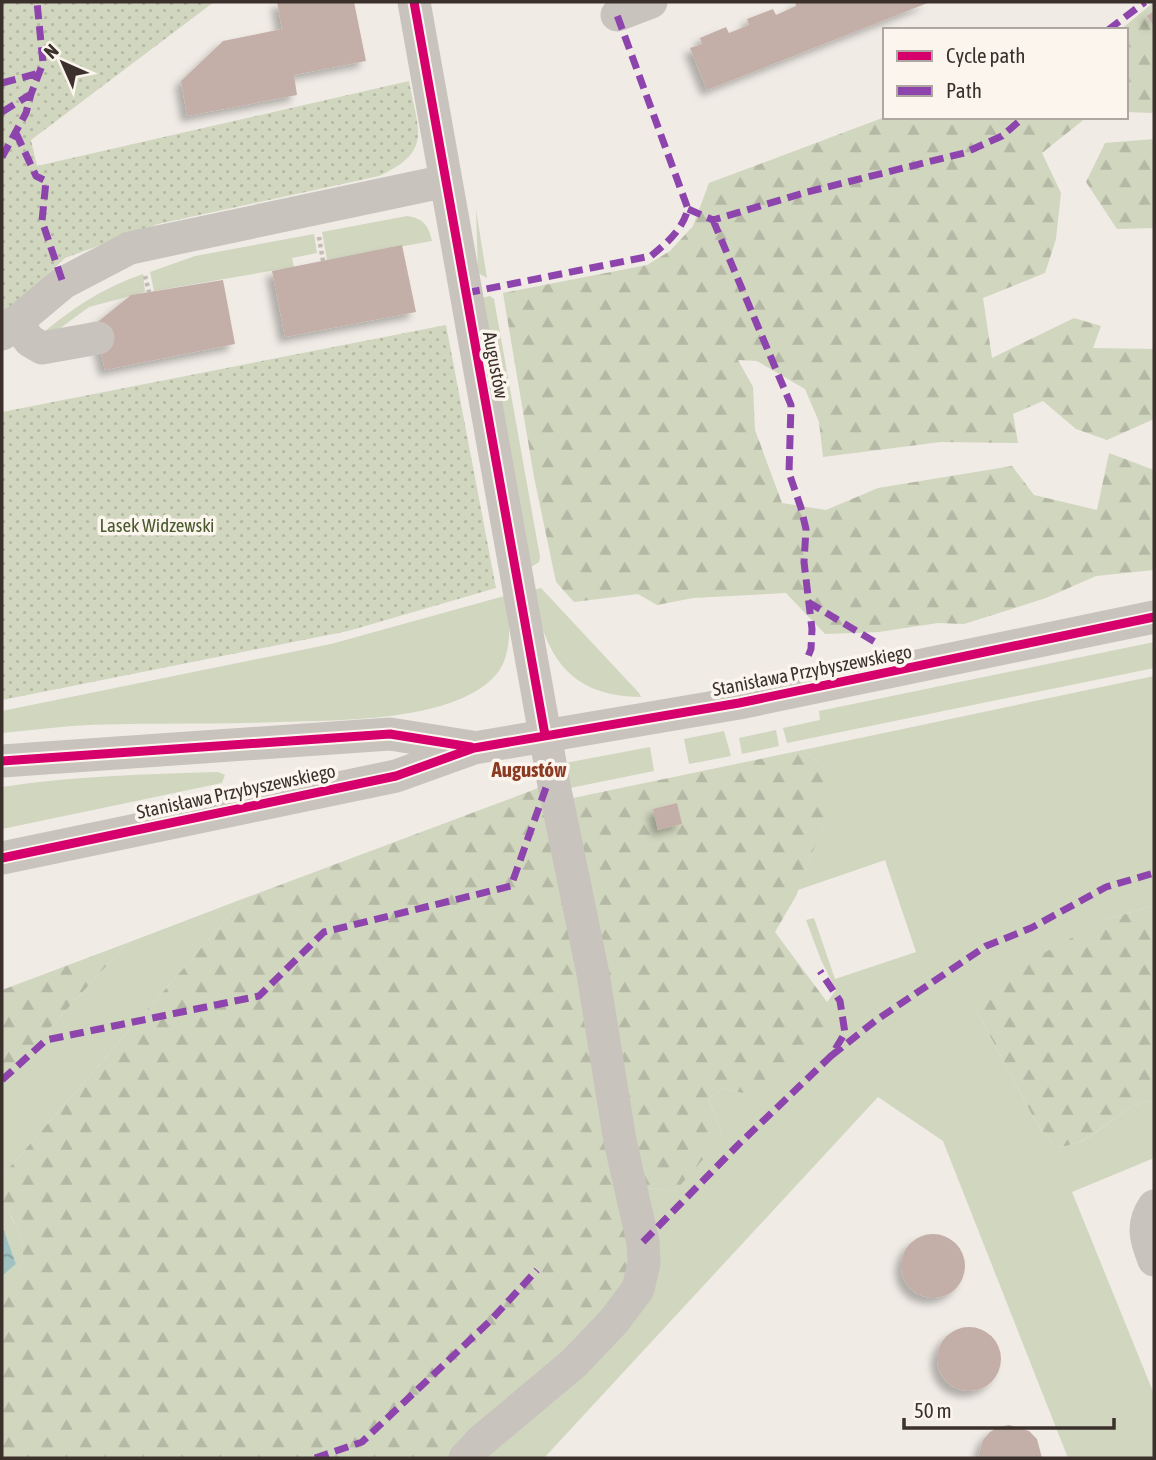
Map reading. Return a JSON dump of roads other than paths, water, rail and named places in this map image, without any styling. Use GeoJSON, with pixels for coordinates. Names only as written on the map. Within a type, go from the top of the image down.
{"type":"FeatureCollection","features":[{"type":"Feature","properties":{"kind":"street","name":"Augustów"},"geometry":{"type":"LineString","coordinates":[[414,2],[545,735],[593,974],[620,1141],[643,1242],[643,1263],[638,1289],[614,1321],[574,1363],[481,1441],[465,1458]]}},
{"type":"Feature","properties":{"kind":"street"},"geometry":{"type":"LineString","coordinates":[[617,15],[651,2]]}},
{"type":"Feature","properties":{"kind":"street"},"geometry":{"type":"LineString","coordinates":[[98,338],[42,348],[9,328],[63,283],[130,248],[446,181]]}},
{"type":"Feature","properties":{"kind":"street","name":"Stanisława Przybyszewskiego"},"geometry":{"type":"LineString","coordinates":[[2,859],[396,776],[474,748],[739,703],[1154,617]]}},
{"type":"Feature","properties":{"kind":"street","name":"Stanisława Przybyszewskiego"},"geometry":{"type":"LineString","coordinates":[[2,761],[390,734],[474,748]]}},
{"type":"Feature","properties":{"kind":"street"},"geometry":{"type":"LineString","coordinates":[[1154,1206],[1148,1215],[1145,1237],[1154,1260]]}},
{"type":"Feature","properties":{"kind":"water"},"geometry":{"type":"Polygon","coordinates":[[[2,1225],[16,1264],[2,1276],[2,1225]]]}},
{"type":"Feature","properties":{"kind":"district","name":"Augustów"},"geometry":{"type":"Point","coordinates":[529,769]}},
{"type":"Feature","properties":{"kind":"park label","name":"Lasek Widzewski"},"geometry":{"type":"Point","coordinates":[157,525]}}]}
